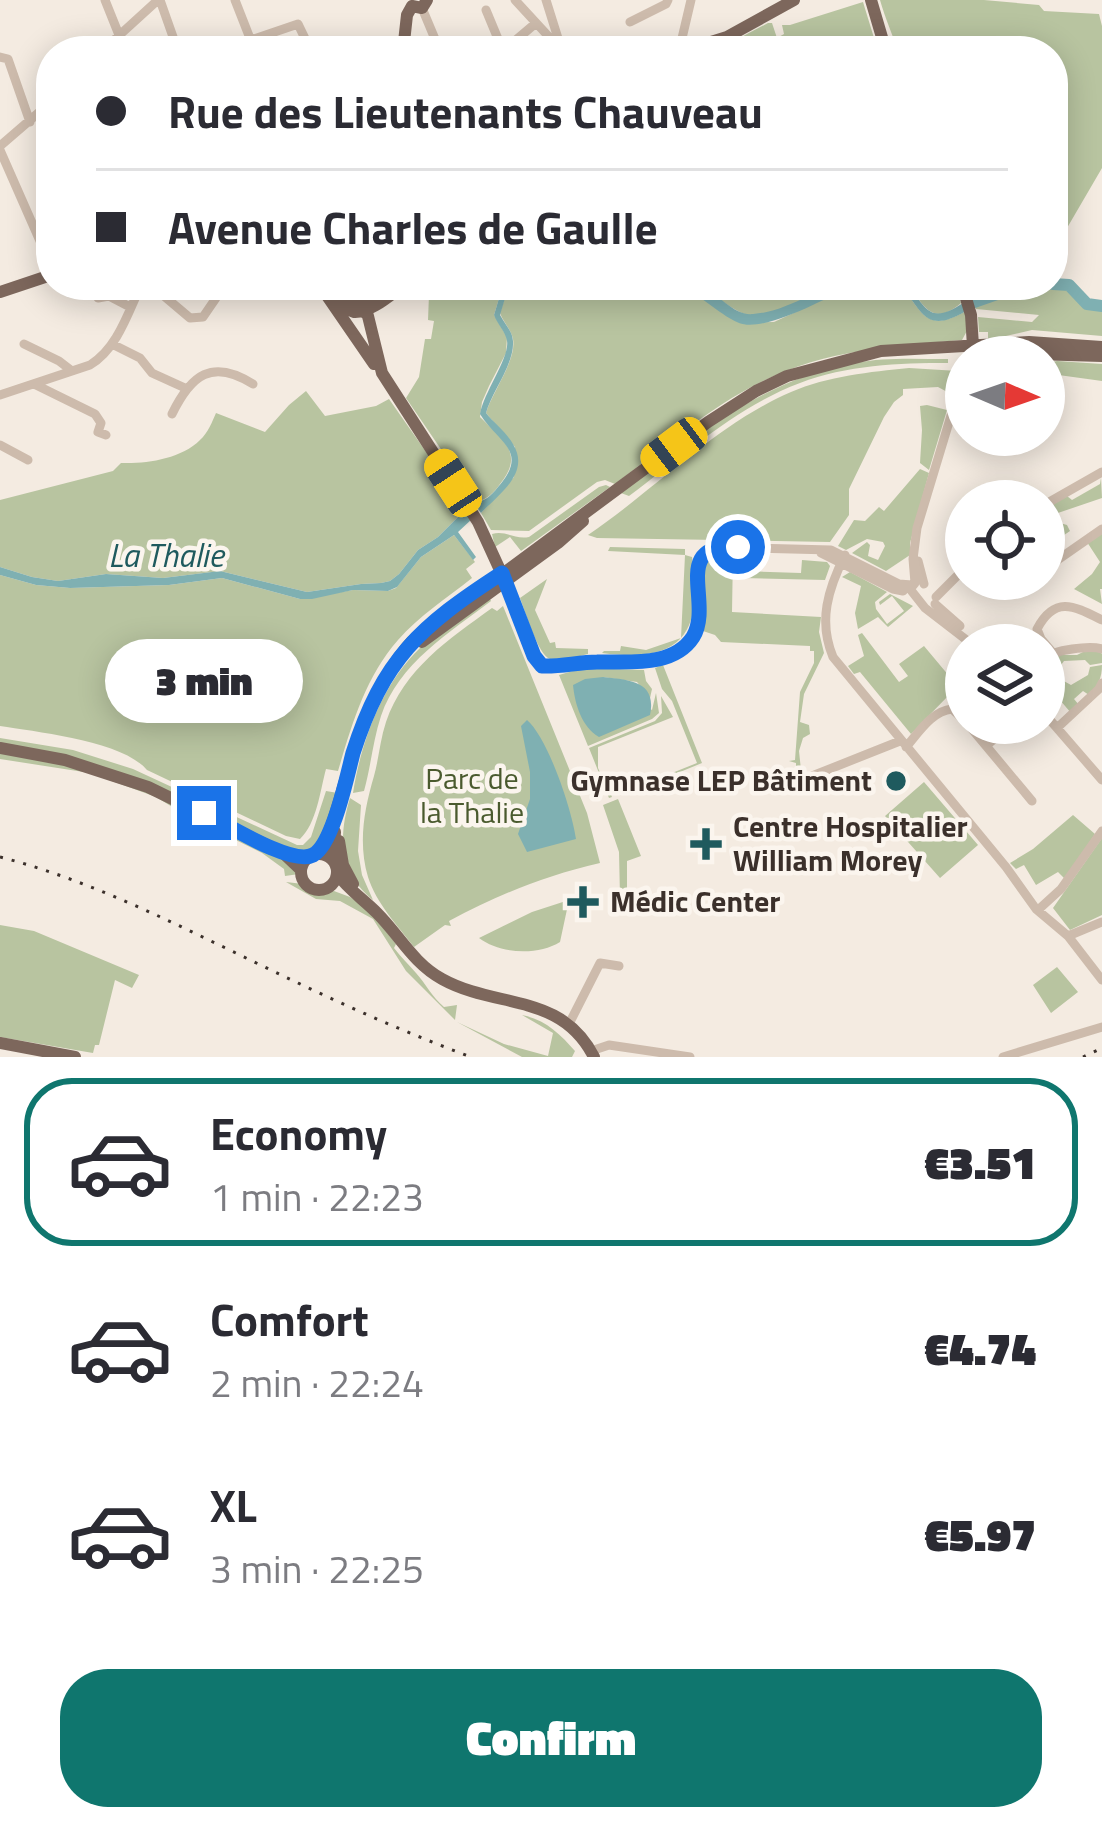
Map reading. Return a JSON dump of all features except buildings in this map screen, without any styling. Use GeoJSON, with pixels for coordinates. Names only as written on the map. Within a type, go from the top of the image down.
{"type":"FeatureCollection","features":[{"type":"Feature","properties":{"kind":"main road"},"geometry":{"type":"LineString","coordinates":[[729,36],[794,0]]}},
{"type":"Feature","properties":{"kind":"main road"},"geometry":{"type":"LineString","coordinates":[[871,0],[882,36]]}},
{"type":"Feature","properties":{"kind":"main road"},"geometry":{"type":"LineString","coordinates":[[405,36],[407,15],[417,4]]}},
{"type":"Feature","properties":{"kind":"main road"},"geometry":{"type":"LineString","coordinates":[[0,292],[36,280]]}},
{"type":"Feature","properties":{"kind":"main road"},"geometry":{"type":"LineString","coordinates":[[330,300],[454,485],[503,577]]}},
{"type":"Feature","properties":{"kind":"main road"},"geometry":{"type":"LineString","coordinates":[[352,300],[366,308],[382,373]]}},
{"type":"Feature","properties":{"kind":"main road"},"geometry":{"type":"LineString","coordinates":[[367,300],[363,318],[367,351]]}},
{"type":"Feature","properties":{"kind":"main road"},"geometry":{"type":"LineString","coordinates":[[366,308],[383,300]]}},
{"type":"Feature","properties":{"kind":"main road"},"geometry":{"type":"LineString","coordinates":[[967,300],[970,336]]}},
{"type":"Feature","properties":{"kind":"main road"},"geometry":{"type":"LineString","coordinates":[[1065,346],[1102,351]]}},
{"type":"Feature","properties":{"kind":"main road"},"geometry":{"type":"LineString","coordinates":[[503,577],[400,663],[378,698],[335,827],[333,874],[320,890],[309,887],[302,879],[330,830],[370,705],[398,656],[434,623],[503,577],[558,544],[605,499],[756,391],[813,368],[880,351],[945,355]]}},
{"type":"Feature","properties":{"kind":"main road"},"geometry":{"type":"LineString","coordinates":[[0,748],[65,760],[148,787],[283,853],[309,860],[333,874],[378,914],[407,951],[436,975],[474,992],[533,1005],[569,1024],[593,1054]]}},
{"type":"Feature","properties":{"kind":"main road"},"geometry":{"type":"LineString","coordinates":[[348,785],[339,847],[357,897]]}},
{"type":"Feature","properties":{"kind":"main road"},"geometry":{"type":"LineString","coordinates":[[0,1042],[75,1057]]}},
{"type":"Feature","properties":{"kind":"street"},"geometry":{"type":"LineString","coordinates":[[106,0],[110,36]]}},
{"type":"Feature","properties":{"kind":"street"},"geometry":{"type":"LineString","coordinates":[[121,36],[159,0],[172,36]]}},
{"type":"Feature","properties":{"kind":"street"},"geometry":{"type":"LineString","coordinates":[[235,0],[249,36]]}},
{"type":"Feature","properties":{"kind":"street"},"geometry":{"type":"LineString","coordinates":[[515,0],[548,36]]}},
{"type":"Feature","properties":{"kind":"street"},"geometry":{"type":"LineString","coordinates":[[546,0],[557,36]]}},
{"type":"Feature","properties":{"kind":"street"},"geometry":{"type":"LineString","coordinates":[[630,22],[668,0]]}},
{"type":"Feature","properties":{"kind":"street"},"geometry":{"type":"LineString","coordinates":[[683,36],[691,0]]}},
{"type":"Feature","properties":{"kind":"street"},"geometry":{"type":"LineString","coordinates":[[417,4],[433,36]]}},
{"type":"Feature","properties":{"kind":"street"},"geometry":{"type":"LineString","coordinates":[[486,10],[497,36]]}},
{"type":"Feature","properties":{"kind":"street"},"geometry":{"type":"LineString","coordinates":[[521,36],[536,23]]}},
{"type":"Feature","properties":{"kind":"street"},"geometry":{"type":"LineString","coordinates":[[272,36],[298,24],[303,36]]}},
{"type":"Feature","properties":{"kind":"street"},"geometry":{"type":"LineString","coordinates":[[0,57],[8,59],[31,122]]}},
{"type":"Feature","properties":{"kind":"street"},"geometry":{"type":"LineString","coordinates":[[36,117],[0,148],[36,231]]}},
{"type":"Feature","properties":{"kind":"street"},"geometry":{"type":"LineString","coordinates":[[117,300],[130,307]]}},
{"type":"Feature","properties":{"kind":"street"},"geometry":{"type":"LineString","coordinates":[[0,395],[96,362],[112,344],[134,300]]}},
{"type":"Feature","properties":{"kind":"street"},"geometry":{"type":"LineString","coordinates":[[169,300],[190,318],[202,317],[215,300]]}},
{"type":"Feature","properties":{"kind":"street"},"geometry":{"type":"LineString","coordinates":[[24,344],[72,371]]}},
{"type":"Feature","properties":{"kind":"street"},"geometry":{"type":"LineString","coordinates":[[112,344],[140,358],[152,373],[184,388]]}},
{"type":"Feature","properties":{"kind":"street"},"geometry":{"type":"LineString","coordinates":[[172,414],[184,388],[198,377],[231,373],[253,384]]}},
{"type":"Feature","properties":{"kind":"street"},"geometry":{"type":"LineString","coordinates":[[34,384],[95,414],[101,423],[98,432],[106,436]]}},
{"type":"Feature","properties":{"kind":"street"},"geometry":{"type":"LineString","coordinates":[[916,586],[914,544],[945,440]]}},
{"type":"Feature","properties":{"kind":"street"},"geometry":{"type":"LineString","coordinates":[[0,445],[28,460]]}},
{"type":"Feature","properties":{"kind":"street"},"geometry":{"type":"LineString","coordinates":[[1065,493],[1102,472]]}},
{"type":"Feature","properties":{"kind":"street"},"geometry":{"type":"LineString","coordinates":[[1065,555],[1102,530]]}},
{"type":"Feature","properties":{"kind":"street"},"geometry":{"type":"LineString","coordinates":[[503,577],[542,666],[649,662],[681,648],[694,634],[700,562],[710,549],[728,547],[826,549],[899,584],[916,586],[955,624]]}},
{"type":"Feature","properties":{"kind":"street"},"geometry":{"type":"LineString","coordinates":[[843,558],[826,606],[829,649],[849,680],[1102,980]]}},
{"type":"Feature","properties":{"kind":"street"},"geometry":{"type":"LineString","coordinates":[[933,604],[945,591]]}},
{"type":"Feature","properties":{"kind":"street"},"geometry":{"type":"LineString","coordinates":[[1040,624],[1066,604],[1102,620]]}},
{"type":"Feature","properties":{"kind":"street"},"geometry":{"type":"LineString","coordinates":[[1065,652],[1102,649]]}},
{"type":"Feature","properties":{"kind":"street"},"geometry":{"type":"LineString","coordinates":[[1065,721],[1101,687]]}},
{"type":"Feature","properties":{"kind":"street"},"geometry":{"type":"LineString","coordinates":[[812,776],[903,744],[945,709]]}},
{"type":"Feature","properties":{"kind":"street"},"geometry":{"type":"LineString","coordinates":[[1065,737],[1102,780]]}},
{"type":"Feature","properties":{"kind":"street"},"geometry":{"type":"LineString","coordinates":[[987,745],[1032,801]]}},
{"type":"Feature","properties":{"kind":"street"},"geometry":{"type":"LineString","coordinates":[[1042,913],[1102,831]]}},
{"type":"Feature","properties":{"kind":"street"},"geometry":{"type":"LineString","coordinates":[[1068,936],[1102,922]]}},
{"type":"Feature","properties":{"kind":"street"},"geometry":{"type":"LineString","coordinates":[[569,1024],[600,962],[619,966]]}},
{"type":"Feature","properties":{"kind":"street"},"geometry":{"type":"LineString","coordinates":[[1003,1057],[1102,1027]]}},
{"type":"Feature","properties":{"kind":"street"},"geometry":{"type":"LineString","coordinates":[[593,1054],[609,1046],[690,1057]]}},
{"type":"Feature","properties":{"kind":"green space"},"geometry":{"type":"Polygon","coordinates":[[[880,0],[984,0],[1039,5],[1044,11],[1099,14],[1102,168],[1068,226],[1068,36],[893,36],[880,0]]]}},
{"type":"Feature","properties":{"kind":"green space"},"geometry":{"type":"Polygon","coordinates":[[[863,2],[873,36],[780,36],[782,25],[863,2]]]}},
{"type":"Feature","properties":{"kind":"green space"},"geometry":{"type":"Polygon","coordinates":[[[768,23],[776,36],[743,36],[768,23]]]}},
{"type":"Feature","properties":{"kind":"green space"},"geometry":{"type":"Polygon","coordinates":[[[1071,289],[1087,307],[1102,309],[1102,336],[1032,330],[988,336],[988,332],[979,332],[978,317],[1032,322],[1039,315],[976,309],[975,305],[992,300],[1068,300],[1071,289]]]}},
{"type":"Feature","properties":{"kind":"green space"},"geometry":{"type":"Polygon","coordinates":[[[429,300],[498,300],[494,315],[507,337],[506,353],[482,402],[480,417],[508,448],[511,464],[495,490],[477,502],[406,398],[419,377],[425,339],[431,339],[434,321],[428,320],[429,300]]]}},
{"type":"Feature","properties":{"kind":"green space"},"geometry":{"type":"Polygon","coordinates":[[[504,300],[705,300],[740,323],[774,322],[822,300],[912,300],[934,320],[966,311],[968,329],[964,336],[945,336],[945,342],[859,351],[809,363],[761,382],[722,404],[615,484],[597,482],[529,531],[491,530],[481,513],[514,477],[515,447],[486,413],[508,366],[512,335],[500,313],[504,300]]]}},
{"type":"Feature","properties":{"kind":"green space"},"geometry":{"type":"Polygon","coordinates":[[[722,300],[801,300],[764,314],[736,310],[722,300]]]}},
{"type":"Feature","properties":{"kind":"green space"},"geometry":{"type":"Polygon","coordinates":[[[920,300],[961,303],[937,314],[920,300]]]}},
{"type":"Feature","properties":{"kind":"green space"},"geometry":{"type":"Polygon","coordinates":[[[945,359],[945,363],[854,369],[800,383],[732,419],[629,496],[621,493],[730,413],[790,382],[866,361],[945,359]]]}},
{"type":"Feature","properties":{"kind":"green space"},"geometry":{"type":"Polygon","coordinates":[[[1065,362],[1102,364],[1102,381],[1065,376],[1065,362]]]}},
{"type":"Feature","properties":{"kind":"green space"},"geometry":{"type":"Polygon","coordinates":[[[945,370],[945,391],[903,389],[849,489],[849,515],[830,542],[588,535],[763,406],[820,382],[864,373],[945,370]]]}},
{"type":"Feature","properties":{"kind":"green space"},"geometry":{"type":"Polygon","coordinates":[[[306,391],[325,416],[389,399],[466,509],[390,581],[307,592],[220,571],[163,578],[106,574],[58,581],[0,567],[0,500],[113,471],[121,463],[173,456],[203,437],[216,413],[265,432],[306,391]]]}},
{"type":"Feature","properties":{"kind":"green space"},"geometry":{"type":"Polygon","coordinates":[[[920,406],[945,410],[929,470],[920,463],[920,406]]]}},
{"type":"Feature","properties":{"kind":"green space"},"geometry":{"type":"Polygon","coordinates":[[[920,469],[929,473],[910,555],[886,571],[852,553],[867,542],[868,556],[878,560],[883,542],[867,539],[846,550],[838,546],[854,520],[865,521],[879,507],[884,511],[920,469]]]}},
{"type":"Feature","properties":{"kind":"green space"},"geometry":{"type":"Polygon","coordinates":[[[1101,478],[1102,498],[1065,511],[1065,497],[1072,500],[1100,484],[1101,478]]]}},
{"type":"Feature","properties":{"kind":"green space"},"geometry":{"type":"Polygon","coordinates":[[[606,485],[610,487],[521,551],[510,537],[495,547],[492,534],[529,537],[606,485]]]}},
{"type":"Feature","properties":{"kind":"green space"},"geometry":{"type":"Polygon","coordinates":[[[1102,533],[1102,604],[1074,589],[1100,562],[1087,542],[1102,533]]]}},
{"type":"Feature","properties":{"kind":"green space"},"geometry":{"type":"Polygon","coordinates":[[[454,535],[475,562],[466,569],[472,578],[415,623],[377,670],[338,771],[326,769],[314,816],[300,839],[147,770],[119,752],[78,739],[0,726],[0,575],[70,588],[222,578],[300,599],[396,588],[421,557],[454,535]]]}},
{"type":"Feature","properties":{"kind":"green space"},"geometry":{"type":"Polygon","coordinates":[[[610,547],[685,549],[685,555],[608,551],[610,547]]]}},
{"type":"Feature","properties":{"kind":"green space"},"geometry":{"type":"Polygon","coordinates":[[[717,553],[733,553],[732,612],[821,617],[824,653],[804,694],[800,722],[809,725],[810,734],[803,738],[801,770],[796,772],[796,763],[789,761],[795,760],[800,692],[814,663],[814,651],[810,646],[721,642],[703,631],[703,564],[717,553]]]}},
{"type":"Feature","properties":{"kind":"green space"},"geometry":{"type":"Polygon","coordinates":[[[685,555],[692,557],[695,583],[690,624],[682,638],[652,653],[602,653],[620,651],[621,646],[646,650],[681,638],[685,555]]]}},
{"type":"Feature","properties":{"kind":"green space"},"geometry":{"type":"Polygon","coordinates":[[[742,558],[744,571],[801,573],[802,560],[830,566],[825,580],[741,578],[742,558]]]}},
{"type":"Feature","properties":{"kind":"green space"},"geometry":{"type":"Polygon","coordinates":[[[850,572],[887,592],[875,602],[887,624],[904,611],[892,596],[880,605],[890,594],[913,606],[888,627],[878,617],[858,629],[855,613],[861,586],[842,577],[850,572]]]}},
{"type":"Feature","properties":{"kind":"green space"},"geometry":{"type":"Polygon","coordinates":[[[547,579],[535,610],[550,643],[555,642],[556,648],[588,649],[588,654],[554,660],[541,650],[520,598],[547,579]]]}},
{"type":"Feature","properties":{"kind":"green space"},"geometry":{"type":"Polygon","coordinates":[[[489,597],[491,601],[442,637],[400,680],[381,716],[364,791],[353,793],[368,734],[395,679],[428,641],[489,597]]]}},
{"type":"Feature","properties":{"kind":"green space","name":"Parc de la Thalie"},"geometry":{"type":"Polygon","coordinates":[[[503,606],[587,813],[600,863],[486,902],[414,947],[376,896],[365,864],[365,814],[384,729],[394,703],[416,671],[460,631],[492,608],[497,611],[503,606]]]}},
{"type":"Feature","properties":{"kind":"green space"},"geometry":{"type":"Polygon","coordinates":[[[862,633],[899,682],[908,676],[899,664],[924,646],[945,671],[945,699],[911,734],[860,672],[854,674],[848,666],[864,656],[858,635],[862,633]]]}},
{"type":"Feature","properties":{"kind":"green space"},"geometry":{"type":"Polygon","coordinates":[[[1098,650],[1102,663],[1065,661],[1065,655],[1098,650]]]}},
{"type":"Feature","properties":{"kind":"green space"},"geometry":{"type":"Polygon","coordinates":[[[663,665],[702,763],[658,781],[697,763],[672,701],[662,689],[655,668],[663,665]]]}},
{"type":"Feature","properties":{"kind":"green space"},"geometry":{"type":"Polygon","coordinates":[[[1102,665],[1097,685],[1089,695],[1083,691],[1074,699],[1079,705],[1071,713],[1065,706],[1065,682],[1071,685],[1088,675],[1090,667],[1102,665]]]}},
{"type":"Feature","properties":{"kind":"green space"},"geometry":{"type":"Polygon","coordinates":[[[583,668],[644,670],[652,689],[650,698],[637,682],[603,677],[652,710],[656,693],[659,713],[588,746],[559,675],[583,668]]]}},
{"type":"Feature","properties":{"kind":"green space"},"geometry":{"type":"Polygon","coordinates":[[[661,696],[673,717],[598,747],[598,768],[609,798],[589,748],[655,721],[662,713],[661,696]]]}},
{"type":"Feature","properties":{"kind":"green space"},"geometry":{"type":"Polygon","coordinates":[[[0,738],[73,750],[133,769],[297,845],[311,837],[326,791],[338,793],[316,849],[302,853],[279,847],[137,778],[66,755],[0,744],[0,738]]]}},
{"type":"Feature","properties":{"kind":"green space"},"geometry":{"type":"Polygon","coordinates":[[[0,752],[60,762],[131,784],[283,857],[299,874],[285,876],[284,869],[262,853],[156,797],[90,773],[0,759],[0,752]]]}},
{"type":"Feature","properties":{"kind":"green space"},"geometry":{"type":"Polygon","coordinates":[[[924,782],[978,845],[940,878],[885,816],[924,782]]]}},
{"type":"Feature","properties":{"kind":"green space"},"geometry":{"type":"Polygon","coordinates":[[[350,798],[361,805],[358,851],[373,900],[353,878],[344,854],[350,798]]]}},
{"type":"Feature","properties":{"kind":"green space"},"geometry":{"type":"Polygon","coordinates":[[[618,799],[641,856],[627,861],[627,894],[620,897],[619,852],[603,805],[618,799]]]}},
{"type":"Feature","properties":{"kind":"green space"},"geometry":{"type":"Polygon","coordinates":[[[1073,815],[1095,834],[1065,879],[1058,872],[1036,885],[1024,865],[1016,869],[1010,863],[1033,849],[1073,815]]]}},
{"type":"Feature","properties":{"kind":"green space"},"geometry":{"type":"Polygon","coordinates":[[[1102,838],[1102,915],[1070,930],[1053,908],[1102,838]]]}},
{"type":"Feature","properties":{"kind":"green space"},"geometry":{"type":"Polygon","coordinates":[[[286,882],[303,884],[316,893],[334,891],[369,910],[440,1003],[457,1005],[455,1020],[406,971],[373,919],[340,901],[316,899],[286,882]]]}},
{"type":"Feature","properties":{"kind":"green space"},"geometry":{"type":"Polygon","coordinates":[[[569,900],[560,942],[551,947],[508,950],[479,938],[532,912],[569,900]]]}},
{"type":"Feature","properties":{"kind":"green space"},"geometry":{"type":"Polygon","coordinates":[[[0,925],[34,931],[139,975],[132,988],[115,980],[93,1053],[0,1037],[0,925]]]}},
{"type":"Feature","properties":{"kind":"green space"},"geometry":{"type":"Polygon","coordinates":[[[1057,967],[1078,992],[1051,1013],[1033,985],[1057,967]]]}},
{"type":"Feature","properties":{"kind":"green space"},"geometry":{"type":"Polygon","coordinates":[[[522,1015],[558,1033],[575,1051],[572,1057],[522,1057],[457,1022],[504,1044],[548,1056],[553,1033],[522,1015]]]}},
{"type":"Feature","properties":{"kind":"water"},"geometry":{"type":"Polygon","coordinates":[[[498,300],[504,300],[500,315],[513,342],[486,413],[513,444],[518,464],[510,483],[481,513],[474,503],[493,493],[511,464],[508,448],[480,414],[507,348],[494,315],[498,300]]]}},
{"type":"Feature","properties":{"kind":"water"},"geometry":{"type":"Polygon","coordinates":[[[704,300],[722,300],[753,314],[801,300],[822,300],[764,323],[750,325],[731,319],[704,300]]]}},
{"type":"Feature","properties":{"kind":"water"},"geometry":{"type":"Polygon","coordinates":[[[912,300],[920,300],[932,312],[944,313],[963,303],[966,311],[942,321],[921,312],[912,300]]]}},
{"type":"Feature","properties":{"kind":"water"},"geometry":{"type":"Polygon","coordinates":[[[466,509],[472,519],[458,532],[476,557],[473,560],[454,535],[421,557],[397,587],[388,591],[353,590],[300,599],[222,578],[70,588],[0,575],[0,567],[58,581],[106,574],[163,578],[220,571],[307,592],[381,583],[399,574],[418,550],[466,509]]]}},
{"type":"Feature","properties":{"kind":"water"},"geometry":{"type":"Polygon","coordinates":[[[603,677],[639,684],[649,695],[650,715],[599,737],[593,733],[580,715],[573,685],[603,677]]]}},
{"type":"Feature","properties":{"kind":"water"},"geometry":{"type":"Polygon","coordinates":[[[527,720],[558,775],[576,839],[527,852],[518,834],[530,799],[521,726],[527,720]]]}},
{"type":"Feature","properties":{"kind":"waterway","name":"La Thalie"},"geometry":{"type":"LineString","coordinates":[[1068,285],[1087,304],[1102,306]]}},
{"type":"Feature","properties":{"kind":"waterway","name":"La Thalie"},"geometry":{"type":"LineString","coordinates":[[974,302],[980,300]]}},
{"type":"Feature","properties":{"kind":"railway"},"geometry":{"type":"LineString","coordinates":[[0,857],[106,893],[347,1006],[471,1057]]}},
{"type":"Feature","properties":{"kind":"railway"},"geometry":{"type":"LineString","coordinates":[[1083,1057],[1102,1048]]}},
{"type":"Feature","properties":{"kind":"place","name":"Gymnase LEP Bâtiment"},"geometry":{"type":"Point","coordinates":[896,781]}},
{"type":"Feature","properties":{"kind":"place","name":"Centre Hospitalier William Morey"},"geometry":{"type":"Point","coordinates":[706,844]}},
{"type":"Feature","properties":{"kind":"place","name":"Médic Center"},"geometry":{"type":"Point","coordinates":[583,902]}},
{"type":"Feature","properties":{"kind":"route"},"geometry":{"type":"LineString","coordinates":[[204,813],[283,853],[308,858],[317,854],[330,830],[379,686],[412,641],[489,581],[502,573],[542,666],[649,662],[681,648],[694,634],[700,559],[715,547],[738,547]]}}]}
